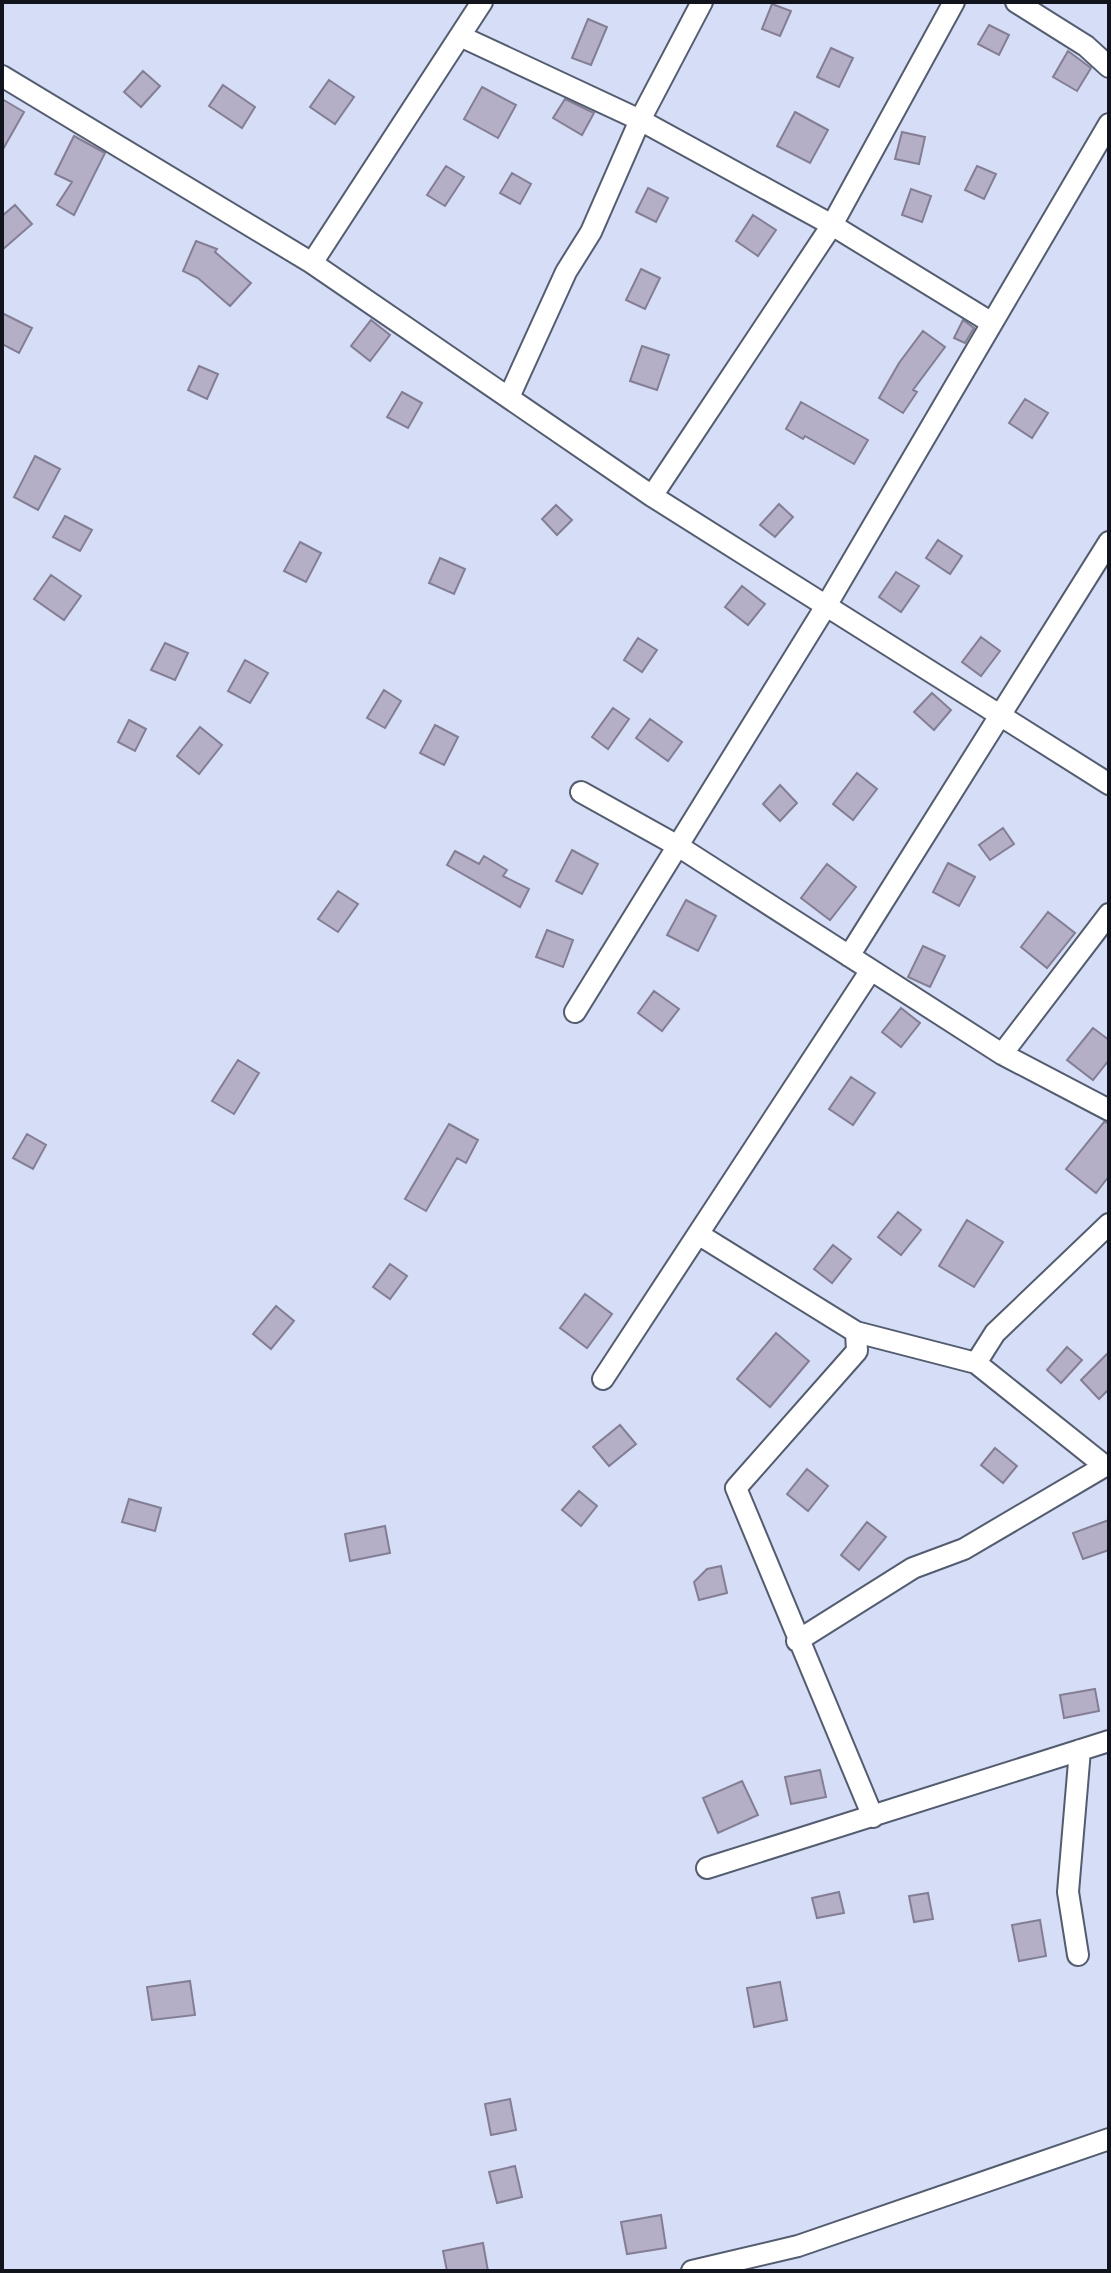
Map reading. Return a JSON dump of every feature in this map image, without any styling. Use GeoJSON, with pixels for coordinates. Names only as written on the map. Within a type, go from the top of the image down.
{"type":"FeatureCollection","features":[{"type":"Feature","properties":{"kind":"street"},"geometry":{"type":"LineString","coordinates":[[312,263],[482,2]]}},
{"type":"Feature","properties":{"kind":"street"},"geometry":{"type":"LineString","coordinates":[[509,397],[566,272],[591,232],[640,120],[702,2]]}},
{"type":"Feature","properties":{"kind":"street"},"geometry":{"type":"LineString","coordinates":[[652,496],[832,225],[954,2]]}},
{"type":"Feature","properties":{"kind":"street"},"geometry":{"type":"LineString","coordinates":[[1016,2],[1086,46],[1109,67]]}},
{"type":"Feature","properties":{"kind":"street"},"geometry":{"type":"LineString","coordinates":[[460,36],[640,120],[832,225],[992,323]]}},
{"type":"Feature","properties":{"kind":"street"},"geometry":{"type":"LineString","coordinates":[[2,76],[312,263],[652,496],[1109,784]]}},
{"type":"Feature","properties":{"kind":"street"},"geometry":{"type":"LineString","coordinates":[[575,1012],[826,606],[1109,124]]}},
{"type":"Feature","properties":{"kind":"street"},"geometry":{"type":"LineString","coordinates":[[849,956],[1109,542]]}},
{"type":"Feature","properties":{"kind":"street"},"geometry":{"type":"LineString","coordinates":[[581,792],[678,846],[1002,1054],[1109,1110]]}},
{"type":"Feature","properties":{"kind":"street"},"geometry":{"type":"LineString","coordinates":[[1002,1054],[1109,914]]}},
{"type":"Feature","properties":{"kind":"street"},"geometry":{"type":"LineString","coordinates":[[603,1379],[871,970]]}},
{"type":"Feature","properties":{"kind":"street"},"geometry":{"type":"LineString","coordinates":[[976,1363],[995,1333],[1109,1224]]}},
{"type":"Feature","properties":{"kind":"street"},"geometry":{"type":"LineString","coordinates":[[698,1234],[856,1332],[976,1363],[1108,1461],[964,1549],[913,1568],[797,1641]]}},
{"type":"Feature","properties":{"kind":"street"},"geometry":{"type":"LineString","coordinates":[[856,1332],[857,1351],[736,1488],[797,1641],[873,1817]]}},
{"type":"Feature","properties":{"kind":"street"},"geometry":{"type":"LineString","coordinates":[[707,1868],[1109,1741]]}},
{"type":"Feature","properties":{"kind":"street"},"geometry":{"type":"LineString","coordinates":[[1078,1955],[1068,1892],[1080,1750]]}},
{"type":"Feature","properties":{"kind":"street"},"geometry":{"type":"LineString","coordinates":[[692,2271],[798,2246],[1109,2139]]}},
{"type":"Feature","properties":{"kind":"building"},"geometry":{"type":"Polygon","coordinates":[[[772,4],[791,11],[780,36],[762,29],[772,4]]]}},
{"type":"Feature","properties":{"kind":"building"},"geometry":{"type":"Polygon","coordinates":[[[588,19],[607,27],[591,65],[572,58],[588,19]]]}},
{"type":"Feature","properties":{"kind":"building"},"geometry":{"type":"Polygon","coordinates":[[[989,25],[1009,35],[999,55],[978,44],[989,25]]]}},
{"type":"Feature","properties":{"kind":"building"},"geometry":{"type":"Polygon","coordinates":[[[831,48],[853,58],[839,87],[817,77],[831,48]]]}},
{"type":"Feature","properties":{"kind":"building"},"geometry":{"type":"Polygon","coordinates":[[[1068,51],[1091,68],[1077,91],[1053,77],[1068,51]]]}},
{"type":"Feature","properties":{"kind":"building"},"geometry":{"type":"Polygon","coordinates":[[[143,71],[160,86],[141,107],[124,92],[143,71]]]}},
{"type":"Feature","properties":{"kind":"building"},"geometry":{"type":"Polygon","coordinates":[[[329,80],[354,97],[335,124],[310,107],[329,80]]]}},
{"type":"Feature","properties":{"kind":"building"},"geometry":{"type":"Polygon","coordinates":[[[223,85],[255,107],[242,128],[209,106],[223,85]]]}},
{"type":"Feature","properties":{"kind":"building"},"geometry":{"type":"Polygon","coordinates":[[[482,87],[516,105],[498,138],[464,119],[482,87]]]}},
{"type":"Feature","properties":{"kind":"building"},"geometry":{"type":"Polygon","coordinates":[[[2,99],[24,112],[2,151],[2,99]]]}},
{"type":"Feature","properties":{"kind":"building"},"geometry":{"type":"Polygon","coordinates":[[[565,99],[594,113],[582,135],[553,118],[565,99]]]}},
{"type":"Feature","properties":{"kind":"building"},"geometry":{"type":"Polygon","coordinates":[[[795,112],[828,130],[810,163],[777,146],[795,112]]]}},
{"type":"Feature","properties":{"kind":"building"},"geometry":{"type":"Polygon","coordinates":[[[902,132],[925,137],[919,164],[895,159],[902,132]]]}},
{"type":"Feature","properties":{"kind":"building"},"geometry":{"type":"Polygon","coordinates":[[[74,136],[105,153],[74,215],[57,205],[72,182],[55,174],[74,136]]]}},
{"type":"Feature","properties":{"kind":"building"},"geometry":{"type":"Polygon","coordinates":[[[446,166],[464,177],[445,206],[427,195],[446,166]]]}},
{"type":"Feature","properties":{"kind":"building"},"geometry":{"type":"Polygon","coordinates":[[[977,166],[996,174],[984,199],[965,190],[977,166]]]}},
{"type":"Feature","properties":{"kind":"building"},"geometry":{"type":"Polygon","coordinates":[[[512,173],[531,184],[520,204],[500,193],[512,173]]]}},
{"type":"Feature","properties":{"kind":"building"},"geometry":{"type":"Polygon","coordinates":[[[648,188],[668,198],[656,222],[636,212],[648,188]]]}},
{"type":"Feature","properties":{"kind":"building"},"geometry":{"type":"Polygon","coordinates":[[[911,189],[931,196],[922,222],[902,215],[911,189]]]}},
{"type":"Feature","properties":{"kind":"building"},"geometry":{"type":"Polygon","coordinates":[[[15,205],[32,224],[2,250],[2,216],[15,205]]]}},
{"type":"Feature","properties":{"kind":"building"},"geometry":{"type":"Polygon","coordinates":[[[753,215],[776,230],[758,256],[736,241],[753,215]]]}},
{"type":"Feature","properties":{"kind":"building"},"geometry":{"type":"Polygon","coordinates":[[[196,241],[217,249],[215,252],[251,283],[230,306],[198,278],[183,271],[196,241]]]}},
{"type":"Feature","properties":{"kind":"building"},"geometry":{"type":"Polygon","coordinates":[[[641,269],[660,278],[645,309],[626,300],[641,269]]]}},
{"type":"Feature","properties":{"kind":"building"},"geometry":{"type":"Polygon","coordinates":[[[2,313],[32,328],[19,353],[2,344],[2,313]]]}},
{"type":"Feature","properties":{"kind":"building"},"geometry":{"type":"Polygon","coordinates":[[[371,320],[390,335],[370,361],[351,346],[371,320]]]}},
{"type":"Feature","properties":{"kind":"building"},"geometry":{"type":"Polygon","coordinates":[[[963,320],[974,328],[965,343],[954,338],[963,320]]]}},
{"type":"Feature","properties":{"kind":"building"},"geometry":{"type":"Polygon","coordinates":[[[923,331],[945,347],[913,390],[917,392],[903,413],[879,398],[899,363],[923,331]]]}},
{"type":"Feature","properties":{"kind":"building"},"geometry":{"type":"Polygon","coordinates":[[[642,346],[669,355],[657,390],[630,381],[642,346]]]}},
{"type":"Feature","properties":{"kind":"building"},"geometry":{"type":"Polygon","coordinates":[[[199,366],[218,374],[207,399],[188,390],[199,366]]]}},
{"type":"Feature","properties":{"kind":"building"},"geometry":{"type":"Polygon","coordinates":[[[402,392],[422,403],[408,428],[387,417],[402,392]]]}},
{"type":"Feature","properties":{"kind":"building"},"geometry":{"type":"Polygon","coordinates":[[[1025,399],[1048,413],[1032,438],[1009,423],[1025,399]]]}},
{"type":"Feature","properties":{"kind":"building"},"geometry":{"type":"Polygon","coordinates":[[[801,402],[868,440],[854,464],[805,436],[803,439],[786,429],[801,402]]]}},
{"type":"Feature","properties":{"kind":"building"},"geometry":{"type":"Polygon","coordinates":[[[35,456],[60,469],[38,510],[14,497],[35,456]]]}},
{"type":"Feature","properties":{"kind":"building"},"geometry":{"type":"Polygon","coordinates":[[[779,504],[793,517],[775,537],[760,525],[779,504]]]}},
{"type":"Feature","properties":{"kind":"building"},"geometry":{"type":"Polygon","coordinates":[[[556,505],[572,520],[557,535],[542,519],[556,505]]]}},
{"type":"Feature","properties":{"kind":"building"},"geometry":{"type":"Polygon","coordinates":[[[65,516],[92,530],[80,551],[53,537],[65,516]]]}},
{"type":"Feature","properties":{"kind":"building"},"geometry":{"type":"Polygon","coordinates":[[[938,540],[962,556],[950,574],[926,558],[938,540]]]}},
{"type":"Feature","properties":{"kind":"building"},"geometry":{"type":"Polygon","coordinates":[[[300,542],[321,553],[306,582],[284,571],[300,542]]]}},
{"type":"Feature","properties":{"kind":"building"},"geometry":{"type":"Polygon","coordinates":[[[440,558],[465,569],[454,594],[429,583],[440,558]]]}},
{"type":"Feature","properties":{"kind":"building"},"geometry":{"type":"Polygon","coordinates":[[[896,572],[919,586],[901,612],[879,597],[896,572]]]}},
{"type":"Feature","properties":{"kind":"building"},"geometry":{"type":"Polygon","coordinates":[[[51,575],[81,596],[64,620],[34,599],[51,575]]]}},
{"type":"Feature","properties":{"kind":"building"},"geometry":{"type":"Polygon","coordinates":[[[742,586],[765,604],[748,625],[725,607],[742,586]]]}},
{"type":"Feature","properties":{"kind":"building"},"geometry":{"type":"Polygon","coordinates":[[[981,637],[1000,651],[981,676],[962,662],[981,637]]]}},
{"type":"Feature","properties":{"kind":"building"},"geometry":{"type":"Polygon","coordinates":[[[638,638],[657,650],[642,672],[624,660],[638,638]]]}},
{"type":"Feature","properties":{"kind":"building"},"geometry":{"type":"Polygon","coordinates":[[[165,643],[188,653],[175,680],[151,670],[165,643]]]}},
{"type":"Feature","properties":{"kind":"building"},"geometry":{"type":"Polygon","coordinates":[[[245,660],[268,673],[250,703],[228,691],[245,660]]]}},
{"type":"Feature","properties":{"kind":"building"},"geometry":{"type":"Polygon","coordinates":[[[384,690],[401,701],[385,728],[367,718],[384,690]]]}},
{"type":"Feature","properties":{"kind":"building"},"geometry":{"type":"Polygon","coordinates":[[[932,693],[951,710],[934,730],[914,712],[932,693]]]}},
{"type":"Feature","properties":{"kind":"building"},"geometry":{"type":"Polygon","coordinates":[[[613,708],[629,719],[608,749],[592,737],[613,708]]]}},
{"type":"Feature","properties":{"kind":"building"},"geometry":{"type":"Polygon","coordinates":[[[650,719],[682,742],[668,761],[636,738],[650,719]]]}},
{"type":"Feature","properties":{"kind":"building"},"geometry":{"type":"Polygon","coordinates":[[[129,720],[146,729],[135,751],[118,742],[129,720]]]}},
{"type":"Feature","properties":{"kind":"building"},"geometry":{"type":"Polygon","coordinates":[[[435,725],[458,737],[444,765],[420,753],[435,725]]]}},
{"type":"Feature","properties":{"kind":"building"},"geometry":{"type":"Polygon","coordinates":[[[200,727],[222,745],[199,774],[177,756],[200,727]]]}},
{"type":"Feature","properties":{"kind":"building"},"geometry":{"type":"Polygon","coordinates":[[[857,773],[877,789],[853,820],[833,804],[857,773]]]}},
{"type":"Feature","properties":{"kind":"building"},"geometry":{"type":"Polygon","coordinates":[[[780,785],[797,803],[780,821],[763,804],[780,785]]]}},
{"type":"Feature","properties":{"kind":"building"},"geometry":{"type":"Polygon","coordinates":[[[1003,828],[1014,844],[990,860],[979,845],[1003,828]]]}},
{"type":"Feature","properties":{"kind":"building"},"geometry":{"type":"Polygon","coordinates":[[[572,850],[598,864],[582,894],[556,881],[572,850]]]}},
{"type":"Feature","properties":{"kind":"building"},"geometry":{"type":"Polygon","coordinates":[[[455,851],[479,864],[484,856],[507,870],[503,876],[529,889],[520,907],[447,865],[455,851]]]}},
{"type":"Feature","properties":{"kind":"building"},"geometry":{"type":"Polygon","coordinates":[[[948,863],[975,877],[959,906],[933,892],[948,863]]]}},
{"type":"Feature","properties":{"kind":"building"},"geometry":{"type":"Polygon","coordinates":[[[827,864],[856,887],[830,920],[801,898],[827,864]]]}},
{"type":"Feature","properties":{"kind":"building"},"geometry":{"type":"Polygon","coordinates":[[[338,891],[358,904],[338,932],[318,919],[338,891]]]}},
{"type":"Feature","properties":{"kind":"building"},"geometry":{"type":"Polygon","coordinates":[[[686,900],[716,916],[698,951],[667,935],[686,900]]]}},
{"type":"Feature","properties":{"kind":"building"},"geometry":{"type":"Polygon","coordinates":[[[1048,912],[1075,933],[1047,968],[1021,947],[1048,912]]]}},
{"type":"Feature","properties":{"kind":"building"},"geometry":{"type":"Polygon","coordinates":[[[547,930],[573,940],[563,967],[536,957],[547,930]]]}},
{"type":"Feature","properties":{"kind":"building"},"geometry":{"type":"Polygon","coordinates":[[[923,946],[945,956],[930,987],[908,977],[923,946]]]}},
{"type":"Feature","properties":{"kind":"building"},"geometry":{"type":"Polygon","coordinates":[[[654,991],[679,1009],[662,1031],[638,1013],[654,991]]]}},
{"type":"Feature","properties":{"kind":"building"},"geometry":{"type":"Polygon","coordinates":[[[901,1008],[920,1023],[901,1047],[882,1032],[901,1008]]]}},
{"type":"Feature","properties":{"kind":"building"},"geometry":{"type":"Polygon","coordinates":[[[1093,1028],[1109,1040],[1109,1060],[1093,1080],[1067,1060],[1093,1028]]]}},
{"type":"Feature","properties":{"kind":"building"},"geometry":{"type":"Polygon","coordinates":[[[238,1060],[259,1073],[234,1114],[212,1101],[238,1060]]]}},
{"type":"Feature","properties":{"kind":"building"},"geometry":{"type":"Polygon","coordinates":[[[851,1077],[875,1093],[853,1125],[829,1109],[851,1077]]]}},
{"type":"Feature","properties":{"kind":"building"},"geometry":{"type":"Polygon","coordinates":[[[1104,1122],[1109,1123],[1109,1176],[1096,1193],[1066,1169],[1104,1122]]]}},
{"type":"Feature","properties":{"kind":"building"},"geometry":{"type":"Polygon","coordinates":[[[449,1124],[478,1140],[466,1163],[457,1158],[426,1211],[405,1199],[449,1124]]]}},
{"type":"Feature","properties":{"kind":"building"},"geometry":{"type":"Polygon","coordinates":[[[27,1134],[46,1145],[33,1169],[13,1158],[27,1134]]]}},
{"type":"Feature","properties":{"kind":"building"},"geometry":{"type":"Polygon","coordinates":[[[898,1212],[921,1230],[901,1255],[878,1237],[898,1212]]]}},
{"type":"Feature","properties":{"kind":"building"},"geometry":{"type":"Polygon","coordinates":[[[967,1220],[1003,1242],[974,1287],[939,1266],[967,1220]]]}},
{"type":"Feature","properties":{"kind":"building"},"geometry":{"type":"Polygon","coordinates":[[[833,1245],[851,1259],[832,1283],[814,1269],[833,1245]]]}},
{"type":"Feature","properties":{"kind":"building"},"geometry":{"type":"Polygon","coordinates":[[[390,1264],[407,1276],[390,1299],[373,1287],[390,1264]]]}},
{"type":"Feature","properties":{"kind":"building"},"geometry":{"type":"Polygon","coordinates":[[[585,1294],[612,1314],[587,1348],[560,1328],[585,1294]]]}},
{"type":"Feature","properties":{"kind":"building"},"geometry":{"type":"Polygon","coordinates":[[[276,1306],[294,1321],[271,1349],[253,1334],[276,1306]]]}},
{"type":"Feature","properties":{"kind":"building"},"geometry":{"type":"Polygon","coordinates":[[[776,1333],[809,1361],[770,1407],[737,1379],[776,1333]]]}},
{"type":"Feature","properties":{"kind":"building"},"geometry":{"type":"Polygon","coordinates":[[[1067,1347],[1082,1360],[1061,1383],[1047,1370],[1067,1347]]]}},
{"type":"Feature","properties":{"kind":"building"},"geometry":{"type":"Polygon","coordinates":[[[1109,1352],[1109,1389],[1099,1399],[1081,1380],[1109,1352]]]}},
{"type":"Feature","properties":{"kind":"building"},"geometry":{"type":"Polygon","coordinates":[[[620,1425],[636,1444],[609,1466],[593,1447],[620,1425]]]}},
{"type":"Feature","properties":{"kind":"building"},"geometry":{"type":"Polygon","coordinates":[[[995,1448],[1017,1466],[1003,1483],[981,1465],[995,1448]]]}},
{"type":"Feature","properties":{"kind":"building"},"geometry":{"type":"Polygon","coordinates":[[[807,1469],[828,1486],[808,1511],[787,1494],[807,1469]]]}},
{"type":"Feature","properties":{"kind":"building"},"geometry":{"type":"Polygon","coordinates":[[[579,1491],[597,1506],[581,1526],[562,1510],[579,1491]]]}},
{"type":"Feature","properties":{"kind":"building"},"geometry":{"type":"Polygon","coordinates":[[[129,1499],[161,1508],[155,1531],[122,1522],[129,1499]]]}},
{"type":"Feature","properties":{"kind":"building"},"geometry":{"type":"Polygon","coordinates":[[[1109,1520],[1109,1550],[1083,1559],[1073,1533],[1109,1520]]]}},
{"type":"Feature","properties":{"kind":"building"},"geometry":{"type":"Polygon","coordinates":[[[867,1522],[886,1537],[859,1570],[841,1555],[867,1522]]]}},
{"type":"Feature","properties":{"kind":"building"},"geometry":{"type":"Polygon","coordinates":[[[385,1526],[390,1553],[350,1561],[345,1534],[385,1526]]]}},
{"type":"Feature","properties":{"kind":"building"},"geometry":{"type":"Polygon","coordinates":[[[721,1566],[727,1593],[699,1600],[694,1582],[707,1569],[721,1566]]]}},
{"type":"Feature","properties":{"kind":"building"},"geometry":{"type":"Polygon","coordinates":[[[1095,1689],[1099,1711],[1064,1718],[1060,1695],[1095,1689]]]}},
{"type":"Feature","properties":{"kind":"building"},"geometry":{"type":"Polygon","coordinates":[[[820,1770],[826,1797],[791,1804],[785,1777],[820,1770]]]}},
{"type":"Feature","properties":{"kind":"building"},"geometry":{"type":"Polygon","coordinates":[[[742,1781],[758,1815],[718,1833],[703,1798],[742,1781]]]}},
{"type":"Feature","properties":{"kind":"building"},"geometry":{"type":"Polygon","coordinates":[[[839,1892],[844,1913],[817,1918],[812,1898],[839,1892]]]}},
{"type":"Feature","properties":{"kind":"building"},"geometry":{"type":"Polygon","coordinates":[[[928,1893],[933,1919],[914,1922],[909,1896],[928,1893]]]}},
{"type":"Feature","properties":{"kind":"building"},"geometry":{"type":"Polygon","coordinates":[[[1040,1920],[1046,1956],[1019,1961],[1012,1925],[1040,1920]]]}},
{"type":"Feature","properties":{"kind":"building"},"geometry":{"type":"Polygon","coordinates":[[[190,1981],[195,2015],[152,2020],[147,1987],[190,1981]]]}},
{"type":"Feature","properties":{"kind":"building"},"geometry":{"type":"Polygon","coordinates":[[[780,1982],[787,2020],[754,2027],[747,1988],[780,1982]]]}},
{"type":"Feature","properties":{"kind":"building"},"geometry":{"type":"Polygon","coordinates":[[[510,2099],[516,2130],[491,2135],[485,2104],[510,2099]]]}},
{"type":"Feature","properties":{"kind":"building"},"geometry":{"type":"Polygon","coordinates":[[[515,2166],[522,2197],[497,2203],[489,2172],[515,2166]]]}},
{"type":"Feature","properties":{"kind":"building"},"geometry":{"type":"Polygon","coordinates":[[[661,2215],[666,2248],[627,2254],[621,2222],[661,2215]]]}},
{"type":"Feature","properties":{"kind":"building"},"geometry":{"type":"Polygon","coordinates":[[[483,2243],[488,2271],[447,2271],[443,2251],[483,2243]]]}}]}
